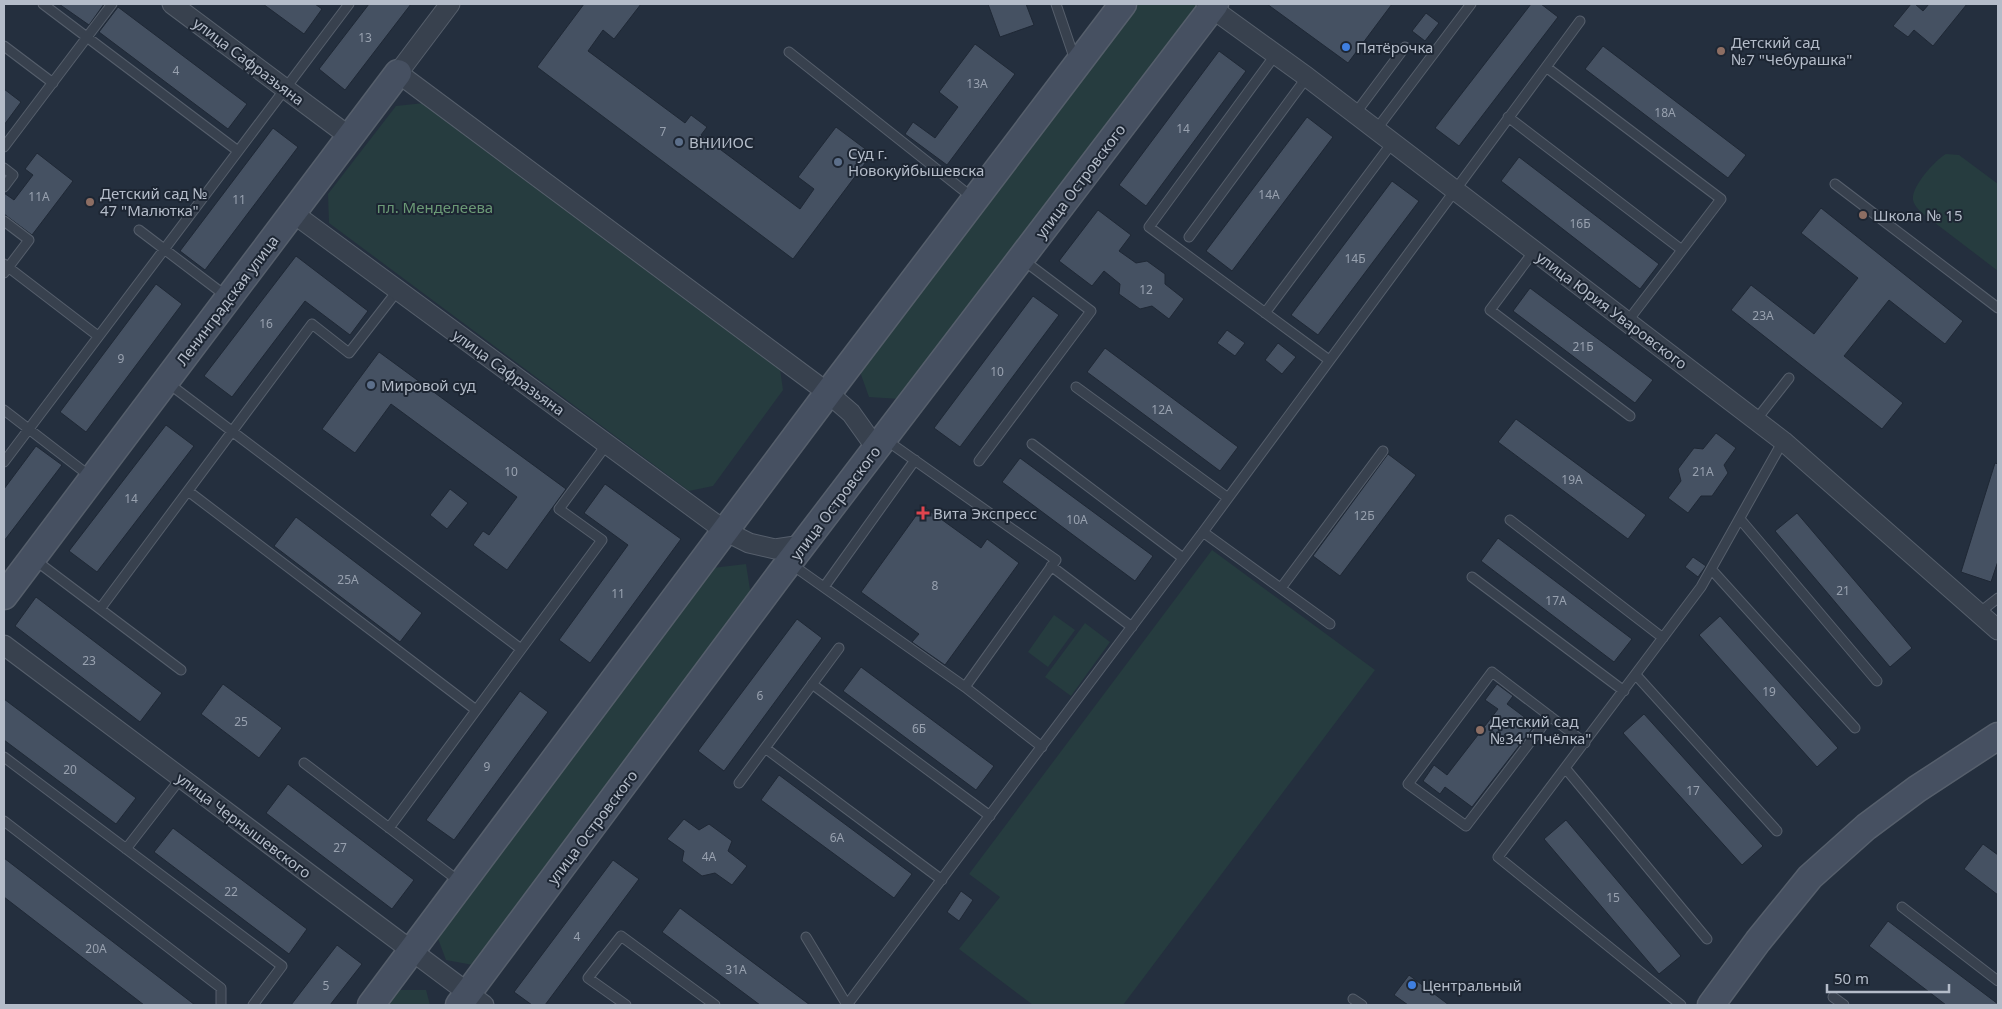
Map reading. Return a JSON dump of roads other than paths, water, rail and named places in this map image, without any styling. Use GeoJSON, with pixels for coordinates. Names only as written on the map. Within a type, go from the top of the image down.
{"type":"FeatureCollection","features":[{"type":"Feature","properties":{"kind":"main road"},"geometry":{"type":"LineString","coordinates":[[371,1005],[828,393],[1123,4]]}},
{"type":"Feature","properties":{"kind":"main road","name":"улица Островского"},"geometry":{"type":"LineString","coordinates":[[470,1001],[796,554],[1211,5]]}},
{"type":"Feature","properties":{"kind":"main road","name":"Ленинградская улица"},"geometry":{"type":"LineString","coordinates":[[4,596],[398,73]]}},
{"type":"Feature","properties":{"kind":"main road"},"geometry":{"type":"LineString","coordinates":[[1711,1005],[1758,941],[1810,877],[1866,827],[1917,789],[1998,736]]}},
{"type":"Feature","properties":{"kind":"street","name":"улица Сафразьяна"},"geometry":{"type":"LineString","coordinates":[[172,4],[350,137]]}},
{"type":"Feature","properties":{"kind":"street","name":"Ленинградская улица"},"geometry":{"type":"LineString","coordinates":[[398,73],[450,4]]}},
{"type":"Feature","properties":{"kind":"street","name":"улица Юрия Уваровского"},"geometry":{"type":"LineString","coordinates":[[1211,5],[1783,441],[1980,612],[1998,630]]}},
{"type":"Feature","properties":{"kind":"street"},"geometry":{"type":"LineString","coordinates":[[398,73],[828,393],[851,412],[880,443]]}},
{"type":"Feature","properties":{"kind":"street","name":"улица Сафразьяна"},"geometry":{"type":"LineString","coordinates":[[293,213],[726,531],[749,543],[796,554]]}},
{"type":"Feature","properties":{"kind":"street","name":"улица Чернышевского"},"geometry":{"type":"LineString","coordinates":[[4,645],[412,951],[470,1001]]}},
{"type":"Feature","properties":{"kind":"lane"},"geometry":{"type":"LineString","coordinates":[[42,4],[238,151]]}},
{"type":"Feature","properties":{"kind":"lane"},"geometry":{"type":"LineString","coordinates":[[4,147],[112,4]]}},
{"type":"Feature","properties":{"kind":"lane"},"geometry":{"type":"LineString","coordinates":[[1056,4],[1077,65]]}},
{"type":"Feature","properties":{"kind":"lane"},"geometry":{"type":"LineString","coordinates":[[4,462],[286,89],[344,5]]}},
{"type":"Feature","properties":{"kind":"lane"},"geometry":{"type":"LineString","coordinates":[[1376,130],[1466,5]]}},
{"type":"Feature","properties":{"kind":"lane"},"geometry":{"type":"LineString","coordinates":[[806,938],[847,1005],[1203,532],[1580,21]]}},
{"type":"Feature","properties":{"kind":"lane"},"geometry":{"type":"LineString","coordinates":[[4,46],[53,82]]}},
{"type":"Feature","properties":{"kind":"lane"},"geometry":{"type":"LineString","coordinates":[[1355,114],[1405,47]]}},
{"type":"Feature","properties":{"kind":"lane"},"geometry":{"type":"LineString","coordinates":[[789,52],[975,200]]}},
{"type":"Feature","properties":{"kind":"lane"},"geometry":{"type":"LineString","coordinates":[[1276,54],[1149,227],[1329,360]]}},
{"type":"Feature","properties":{"kind":"lane"},"geometry":{"type":"LineString","coordinates":[[1546,67],[1721,199],[1627,322]]}},
{"type":"Feature","properties":{"kind":"lane"},"geometry":{"type":"LineString","coordinates":[[1188,237],[1307,77]]}},
{"type":"Feature","properties":{"kind":"lane"},"geometry":{"type":"LineString","coordinates":[[1508,117],[1682,250]]}},
{"type":"Feature","properties":{"kind":"lane"},"geometry":{"type":"LineString","coordinates":[[1265,312],[1392,142]]}},
{"type":"Feature","properties":{"kind":"lane"},"geometry":{"type":"LineString","coordinates":[[4,168],[12,175],[4,187]]}},
{"type":"Feature","properties":{"kind":"lane"},"geometry":{"type":"LineString","coordinates":[[1835,184],[1998,308]]}},
{"type":"Feature","properties":{"kind":"lane"},"geometry":{"type":"LineString","coordinates":[[4,221],[29,240],[5,268],[98,336]]}},
{"type":"Feature","properties":{"kind":"lane"},"geometry":{"type":"LineString","coordinates":[[139,230],[229,298]]}},
{"type":"Feature","properties":{"kind":"lane"},"geometry":{"type":"LineString","coordinates":[[1534,251],[1490,310],[1630,416]]}},
{"type":"Feature","properties":{"kind":"lane"},"geometry":{"type":"LineString","coordinates":[[979,461],[1091,311],[1020,259]]}},
{"type":"Feature","properties":{"kind":"lane"},"geometry":{"type":"LineString","coordinates":[[100,609],[312,324],[350,353],[398,290]]}},
{"type":"Feature","properties":{"kind":"lane"},"geometry":{"type":"LineString","coordinates":[[1756,420],[1789,378]]}},
{"type":"Feature","properties":{"kind":"lane"},"geometry":{"type":"LineString","coordinates":[[166,382],[521,649]]}},
{"type":"Feature","properties":{"kind":"lane"},"geometry":{"type":"LineString","coordinates":[[1076,387],[1228,498]]}},
{"type":"Feature","properties":{"kind":"lane"},"geometry":{"type":"LineString","coordinates":[[4,410],[93,478]]}},
{"type":"Feature","properties":{"kind":"lane"},"geometry":{"type":"LineString","coordinates":[[1681,1005],[1498,857],[1701,587],[1783,441]]}},
{"type":"Feature","properties":{"kind":"lane"},"geometry":{"type":"LineString","coordinates":[[880,443],[914,460],[1056,560],[965,687]]}},
{"type":"Feature","properties":{"kind":"lane"},"geometry":{"type":"LineString","coordinates":[[389,828],[602,540],[560,509],[607,444]]}},
{"type":"Feature","properties":{"kind":"lane"},"geometry":{"type":"LineString","coordinates":[[1032,444],[1183,558]]}},
{"type":"Feature","properties":{"kind":"lane"},"geometry":{"type":"LineString","coordinates":[[1281,588],[1383,451]]}},
{"type":"Feature","properties":{"kind":"lane"},"geometry":{"type":"LineString","coordinates":[[824,587],[914,460]]}},
{"type":"Feature","properties":{"kind":"lane"},"geometry":{"type":"LineString","coordinates":[[188,491],[476,710]]}},
{"type":"Feature","properties":{"kind":"lane"},"geometry":{"type":"LineString","coordinates":[[1740,519],[1877,681]]}},
{"type":"Feature","properties":{"kind":"lane"},"geometry":{"type":"LineString","coordinates":[[1510,520],[1664,638]]}},
{"type":"Feature","properties":{"kind":"lane"},"geometry":{"type":"LineString","coordinates":[[1203,532],[1330,624]]}},
{"type":"Feature","properties":{"kind":"lane"},"geometry":{"type":"LineString","coordinates":[[796,554],[824,587],[965,687],[1042,747]]}},
{"type":"Feature","properties":{"kind":"lane"},"geometry":{"type":"LineString","coordinates":[[33,558],[181,670]]}},
{"type":"Feature","properties":{"kind":"lane"},"geometry":{"type":"LineString","coordinates":[[1051,566],[1132,627]]}},
{"type":"Feature","properties":{"kind":"lane"},"geometry":{"type":"LineString","coordinates":[[1711,568],[1855,728]]}},
{"type":"Feature","properties":{"kind":"lane"},"geometry":{"type":"LineString","coordinates":[[1472,577],[1624,691]]}},
{"type":"Feature","properties":{"kind":"lane"},"geometry":{"type":"LineString","coordinates":[[1980,612],[1998,598]]}},
{"type":"Feature","properties":{"kind":"lane"},"geometry":{"type":"LineString","coordinates":[[739,783],[839,648]]}},
{"type":"Feature","properties":{"kind":"lane"},"geometry":{"type":"LineString","coordinates":[[1550,716],[1466,826],[1408,784],[1492,672],[1550,716],[1585,743]]}},
{"type":"Feature","properties":{"kind":"lane"},"geometry":{"type":"LineString","coordinates":[[1636,675],[1777,831]]}},
{"type":"Feature","properties":{"kind":"lane"},"geometry":{"type":"LineString","coordinates":[[812,684],[990,816]]}},
{"type":"Feature","properties":{"kind":"lane"},"geometry":{"type":"LineString","coordinates":[[765,748],[942,880]]}},
{"type":"Feature","properties":{"kind":"lane"},"geometry":{"type":"LineString","coordinates":[[4,757],[282,966],[253,1005]]}},
{"type":"Feature","properties":{"kind":"lane"},"geometry":{"type":"LineString","coordinates":[[304,763],[462,883]]}},
{"type":"Feature","properties":{"kind":"lane"},"geometry":{"type":"LineString","coordinates":[[1566,769],[1707,939]]}},
{"type":"Feature","properties":{"kind":"lane"},"geometry":{"type":"LineString","coordinates":[[126,849],[181,778]]}},
{"type":"Feature","properties":{"kind":"lane"},"geometry":{"type":"LineString","coordinates":[[4,822],[221,988],[221,1005]]}},
{"type":"Feature","properties":{"kind":"lane"},"geometry":{"type":"LineString","coordinates":[[1902,908],[1998,981]]}},
{"type":"Feature","properties":{"kind":"lane"},"geometry":{"type":"LineString","coordinates":[[626,1005],[588,978],[621,936],[715,1005]]}},
{"type":"Feature","properties":{"kind":"lane"},"geometry":{"type":"LineString","coordinates":[[1833,997],[1844,1005]]}},
{"type":"Feature","properties":{"kind":"lane"},"geometry":{"type":"LineString","coordinates":[[1353,999],[1362,1005]]}},
{"type":"Feature","properties":{"kind":"place","name":"Пятёрочка"},"geometry":{"type":"Point","coordinates":[1346,47]}},
{"type":"Feature","properties":{"kind":"place","name":"Детский сад №7 \"Чебурашка\""},"geometry":{"type":"Point","coordinates":[1721,51]}},
{"type":"Feature","properties":{"kind":"place","name":"ВНИИОС"},"geometry":{"type":"Point","coordinates":[679,142]}},
{"type":"Feature","properties":{"kind":"place","name":"Суд г. Новокуйбышевска"},"geometry":{"type":"Point","coordinates":[838,162]}},
{"type":"Feature","properties":{"kind":"place","name":"Детский сад № 47 \"Малютка\""},"geometry":{"type":"Point","coordinates":[90,202]}},
{"type":"Feature","properties":{"kind":"place","name":"Школа № 15"},"geometry":{"type":"Point","coordinates":[1863,215]}},
{"type":"Feature","properties":{"kind":"place","name":"Мировой суд"},"geometry":{"type":"Point","coordinates":[371,385]}},
{"type":"Feature","properties":{"kind":"place","name":"Вита Экспресс"},"geometry":{"type":"Point","coordinates":[923,513]}},
{"type":"Feature","properties":{"kind":"place","name":"Детский сад №34 \"Пчёлка\""},"geometry":{"type":"Point","coordinates":[1480,730]}},
{"type":"Feature","properties":{"kind":"place","name":"Центральный"},"geometry":{"type":"Point","coordinates":[1412,985]}},
{"type":"Feature","properties":{"kind":"park label","name":"пл. Менделеева"},"geometry":{"type":"Point","coordinates":[435,207]}}]}
